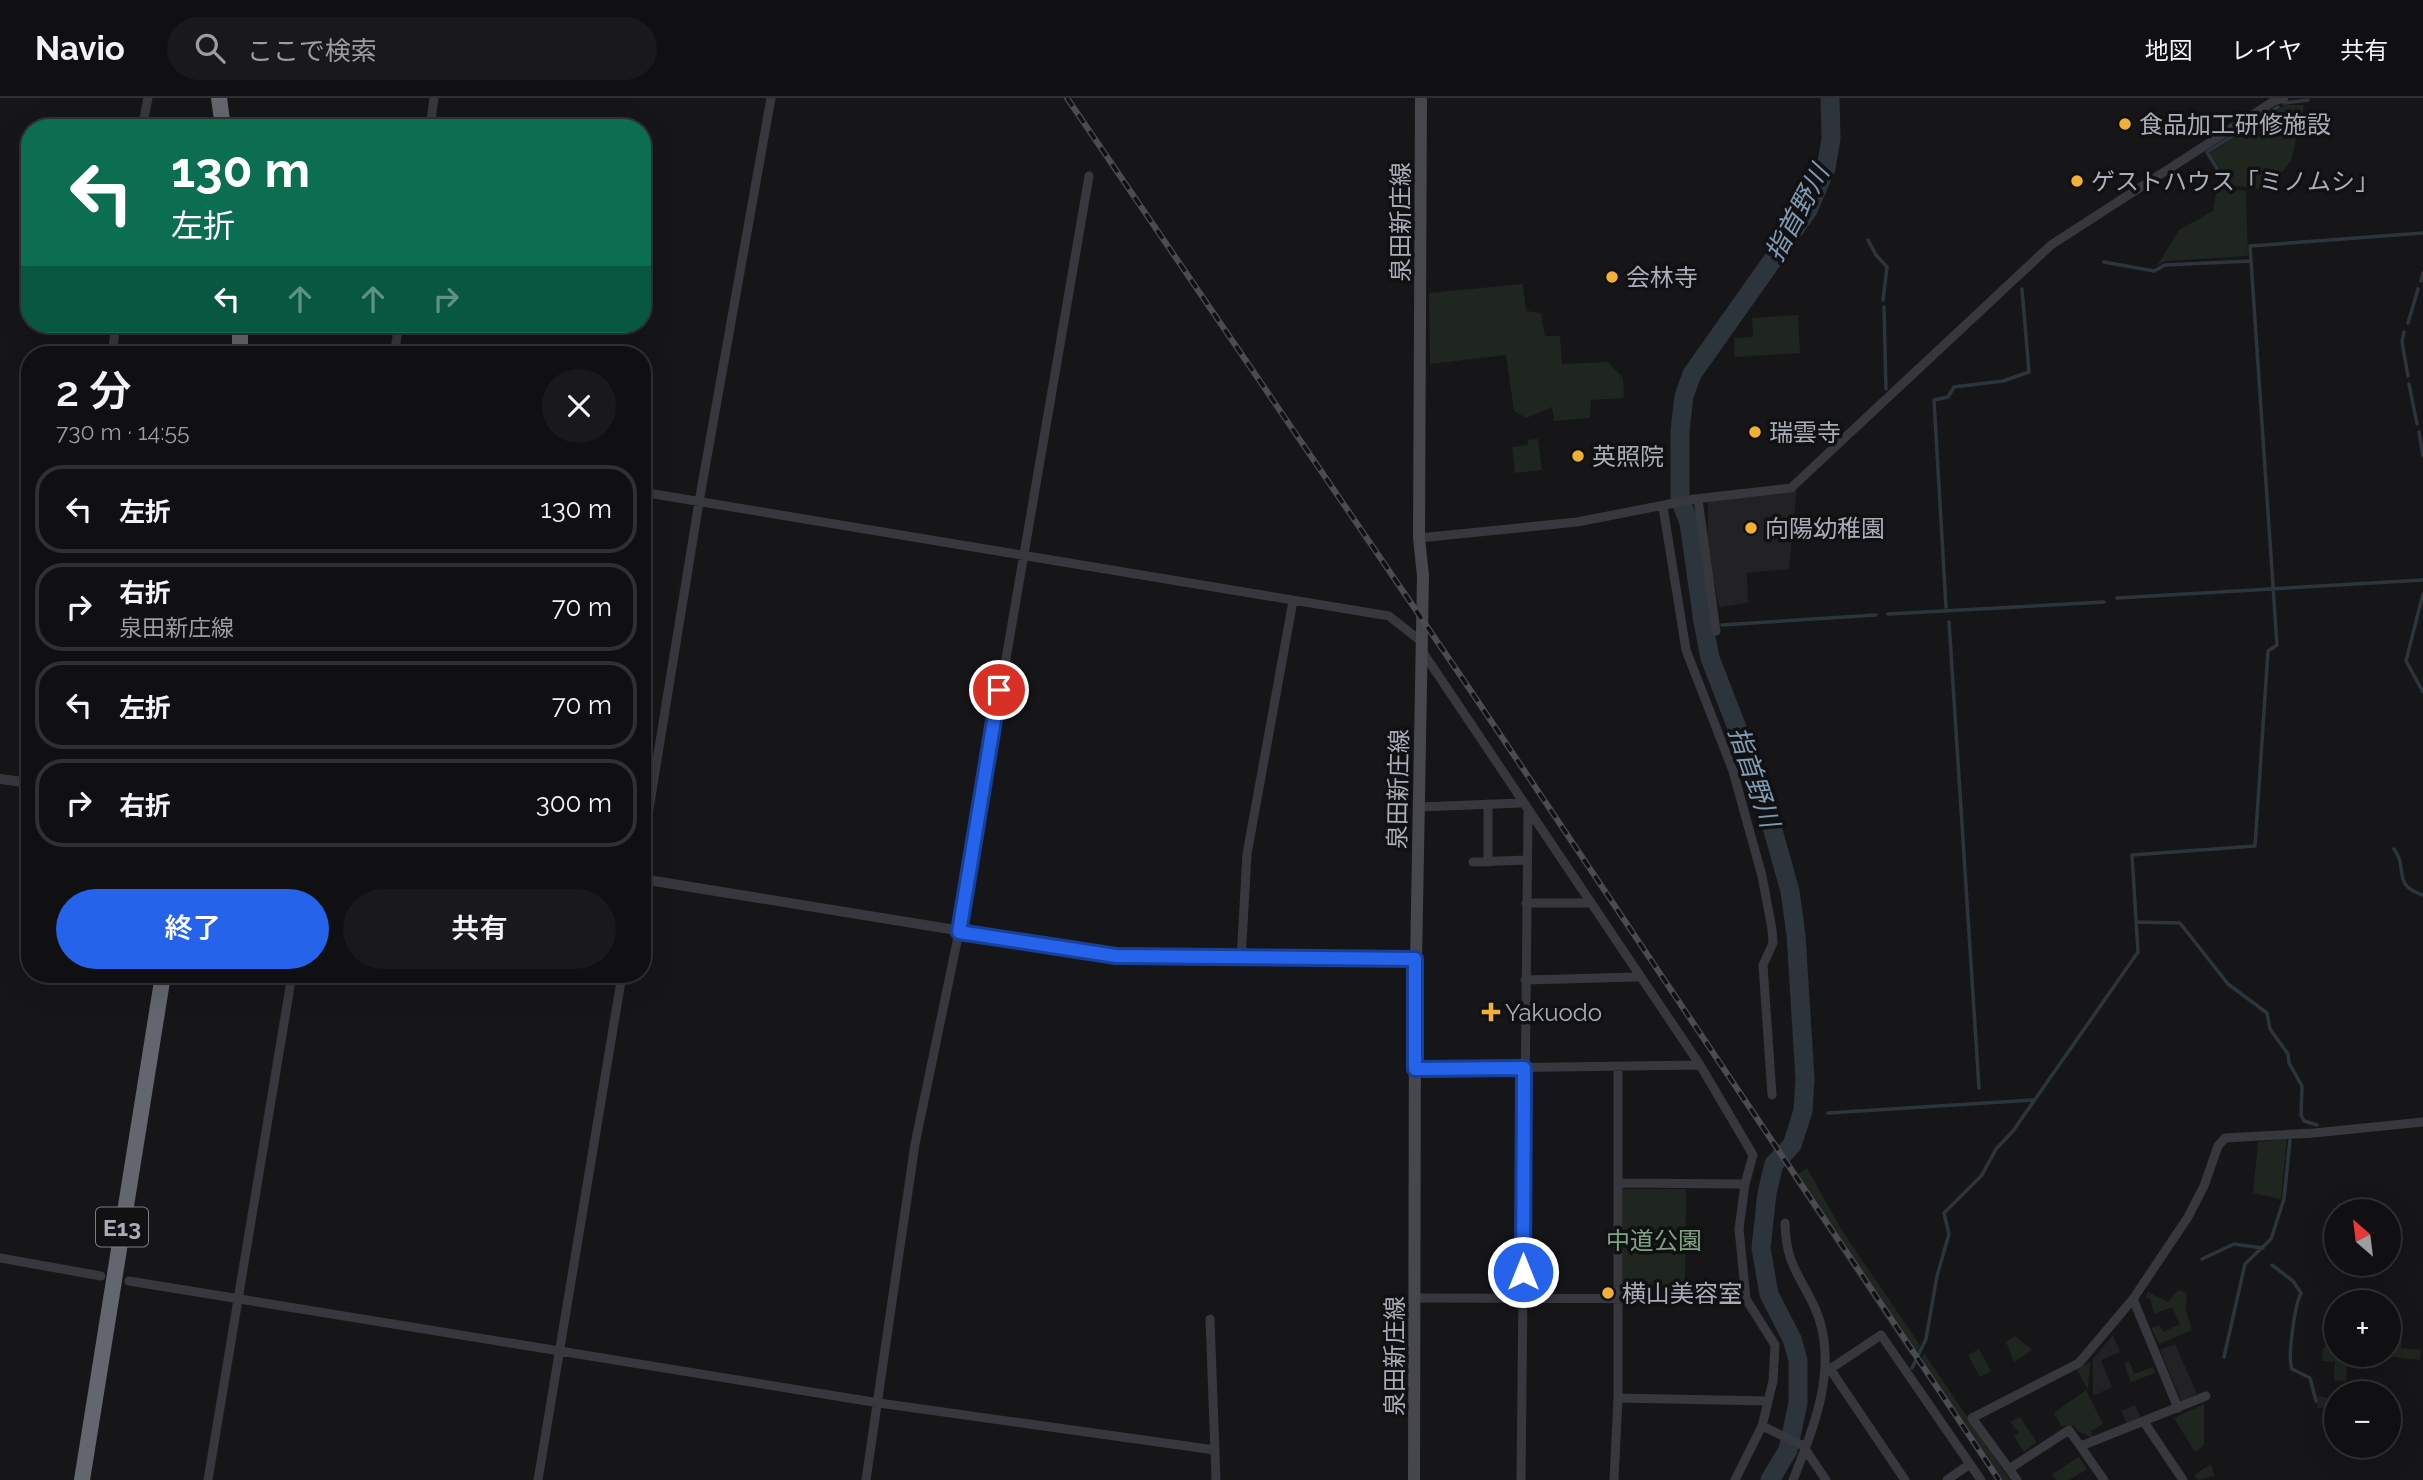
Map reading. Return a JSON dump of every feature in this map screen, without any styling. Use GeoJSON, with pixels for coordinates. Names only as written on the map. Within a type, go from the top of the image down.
{"type":"FeatureCollection","features":[{"type":"Feature","properties":{"kind":"highway"},"geometry":{"type":"LineString","coordinates":[[219,98],[222,119]]}},
{"type":"Feature","properties":{"kind":"highway","name":"E13"},"geometry":{"type":"LineString","coordinates":[[82,1480],[162,983]]}},
{"type":"Feature","properties":{"kind":"highway"},"geometry":{"type":"LineString","coordinates":[[76,1480],[97,1383]]}},
{"type":"Feature","properties":{"kind":"highway"},"geometry":{"type":"LineString","coordinates":[[88,1480],[97,1383]]}},
{"type":"Feature","properties":{"kind":"main road","name":"泉田新庄線"},"geometry":{"type":"LineString","coordinates":[[1415,1480],[1415,959],[1422,646],[1419,538],[1421,98]]}},
{"type":"Feature","properties":{"kind":"street"},"geometry":{"type":"LineString","coordinates":[[144,119],[148,98]]}},
{"type":"Feature","properties":{"kind":"street"},"geometry":{"type":"LineString","coordinates":[[431,119],[434,98]]}},
{"type":"Feature","properties":{"kind":"street"},"geometry":{"type":"LineString","coordinates":[[651,797],[699,502],[771,98]]}},
{"type":"Feature","properties":{"kind":"street"},"geometry":{"type":"LineString","coordinates":[[1419,538],[1525,528],[1663,507],[1696,499],[1791,488],[2051,245],[2274,101],[2284,98]]}},
{"type":"Feature","properties":{"kind":"street"},"geometry":{"type":"LineString","coordinates":[[866,1480],[915,1144],[959,932],[1089,176]]}},
{"type":"Feature","properties":{"kind":"street"},"geometry":{"type":"LineString","coordinates":[[651,494],[1390,616],[1422,646],[1521,803],[1700,1065],[1753,1155],[1745,1184],[1739,1229],[1746,1299],[1775,1345],[1762,1426],[1735,1480]]}},
{"type":"Feature","properties":{"kind":"street"},"geometry":{"type":"LineString","coordinates":[[1696,499],[1716,631]]}},
{"type":"Feature","properties":{"kind":"street"},"geometry":{"type":"LineString","coordinates":[[1663,507],[1686,650],[1733,771],[1762,876],[1772,929],[1773,943],[1763,965],[1772,1096]]}},
{"type":"Feature","properties":{"kind":"street"},"geometry":{"type":"LineString","coordinates":[[1241,960],[1247,854],[1293,601]]}},
{"type":"Feature","properties":{"kind":"street"},"geometry":{"type":"LineString","coordinates":[[0,779],[21,782]]}},
{"type":"Feature","properties":{"kind":"street"},"geometry":{"type":"LineString","coordinates":[[1418,807],[1521,803]]}},
{"type":"Feature","properties":{"kind":"street"},"geometry":{"type":"LineString","coordinates":[[1488,862],[1489,804]]}},
{"type":"Feature","properties":{"kind":"street"},"geometry":{"type":"LineString","coordinates":[[1521,1480],[1528,812]]}},
{"type":"Feature","properties":{"kind":"street"},"geometry":{"type":"LineString","coordinates":[[1473,862],[1527,860]]}},
{"type":"Feature","properties":{"kind":"street"},"geometry":{"type":"LineString","coordinates":[[651,881],[1116,956],[1241,960],[1415,959]]}},
{"type":"Feature","properties":{"kind":"street"},"geometry":{"type":"LineString","coordinates":[[1526,903],[1590,903]]}},
{"type":"Feature","properties":{"kind":"street"},"geometry":{"type":"LineString","coordinates":[[1525,979],[1638,977]]}},
{"type":"Feature","properties":{"kind":"street"},"geometry":{"type":"LineString","coordinates":[[208,1480],[291,983]]}},
{"type":"Feature","properties":{"kind":"street"},"geometry":{"type":"LineString","coordinates":[[538,1480],[621,983]]}},
{"type":"Feature","properties":{"kind":"street"},"geometry":{"type":"LineString","coordinates":[[1415,1069],[1700,1065]]}},
{"type":"Feature","properties":{"kind":"street"},"geometry":{"type":"LineString","coordinates":[[1615,1480],[1618,1398],[1618,1068]]}},
{"type":"Feature","properties":{"kind":"street"},"geometry":{"type":"LineString","coordinates":[[2017,1480],[1972,1418],[2080,1363],[2133,1298],[2188,1217],[2204,1186],[2218,1146],[2225,1138],[2314,1133],[2423,1122]]}},
{"type":"Feature","properties":{"kind":"street"},"geometry":{"type":"LineString","coordinates":[[1619,1184],[1745,1184]]}},
{"type":"Feature","properties":{"kind":"street"},"geometry":{"type":"LineString","coordinates":[[1785,1223],[1786,1248],[1798,1281],[1814,1308],[1825,1339],[1828,1370],[1793,1480]]}},
{"type":"Feature","properties":{"kind":"street"},"geometry":{"type":"LineString","coordinates":[[0,1258],[102,1276]]}},
{"type":"Feature","properties":{"kind":"street"},"geometry":{"type":"LineString","coordinates":[[129,1281],[879,1403],[1215,1450]]}},
{"type":"Feature","properties":{"kind":"street"},"geometry":{"type":"LineString","coordinates":[[1415,1298],[1746,1299]]}},
{"type":"Feature","properties":{"kind":"street"},"geometry":{"type":"LineString","coordinates":[[2133,1298],[2178,1408]]}},
{"type":"Feature","properties":{"kind":"street"},"geometry":{"type":"LineString","coordinates":[[1210,1319],[1216,1480]]}},
{"type":"Feature","properties":{"kind":"street"},"geometry":{"type":"LineString","coordinates":[[1828,1370],[1881,1335],[1981,1480]]}},
{"type":"Feature","properties":{"kind":"street"},"geometry":{"type":"LineString","coordinates":[[1828,1370],[1905,1480]]}},
{"type":"Feature","properties":{"kind":"street"},"geometry":{"type":"LineString","coordinates":[[2081,1446],[2206,1396]]}},
{"type":"Feature","properties":{"kind":"street"},"geometry":{"type":"LineString","coordinates":[[1618,1398],[1768,1401]]}},
{"type":"Feature","properties":{"kind":"street"},"geometry":{"type":"LineString","coordinates":[[2144,1422],[2183,1480]]}},
{"type":"Feature","properties":{"kind":"street"},"geometry":{"type":"LineString","coordinates":[[1762,1426],[1805,1448],[1826,1480]]}},
{"type":"Feature","properties":{"kind":"street"},"geometry":{"type":"LineString","coordinates":[[2009,1469],[2069,1430],[2104,1480]]}},
{"type":"Feature","properties":{"kind":"street"},"geometry":{"type":"LineString","coordinates":[[1947,1480],[1970,1464]]}},
{"type":"Feature","properties":{"kind":"shaded area","name":"向陽幼稚園"},"geometry":{"type":"Polygon","coordinates":[[[1797,488],[1789,569],[1747,573],[1748,603],[1719,607],[1708,555],[1708,501],[1780,494],[1797,488]]]}},
{"type":"Feature","properties":{"kind":"shaded area"},"geometry":{"type":"Polygon","coordinates":[[[1797,1175],[1917,1353],[1911,1356],[1792,1178],[1797,1175]]]}},
{"type":"Feature","properties":{"kind":"shaded area"},"geometry":{"type":"Polygon","coordinates":[[[2113,1335],[2120,1352],[2101,1360],[2112,1387],[2093,1396],[2093,1359],[2113,1335]]]}},
{"type":"Feature","properties":{"kind":"shaded area"},"geometry":{"type":"Polygon","coordinates":[[[2175,1344],[2197,1394],[2181,1401],[2160,1350],[2175,1344]]]}},
{"type":"Feature","properties":{"kind":"shaded area"},"geometry":{"type":"Polygon","coordinates":[[[1924,1364],[2003,1480],[1996,1480],[1920,1367],[1924,1364]]]}},
{"type":"Feature","properties":{"kind":"shaded area"},"geometry":{"type":"Polygon","coordinates":[[[2318,1396],[2324,1397],[2324,1408],[2317,1408],[2318,1396]]]}},
{"type":"Feature","properties":{"kind":"shaded area"},"geometry":{"type":"Polygon","coordinates":[[[2135,1405],[2141,1418],[2127,1425],[2121,1411],[2135,1405]]]}},
{"type":"Feature","properties":{"kind":"green space"},"geometry":{"type":"Polygon","coordinates":[[[2285,105],[2304,105],[2291,161],[2267,190],[2230,185],[2210,153],[2285,105]]]}},
{"type":"Feature","properties":{"kind":"green space"},"geometry":{"type":"Polygon","coordinates":[[[2217,188],[2246,191],[2248,256],[2165,261],[2157,266],[2179,230],[2213,211],[2217,188]]]}},
{"type":"Feature","properties":{"kind":"green space"},"geometry":{"type":"Polygon","coordinates":[[[1523,284],[1526,311],[1541,313],[1545,336],[1560,336],[1562,364],[1608,362],[1623,378],[1624,398],[1591,400],[1590,418],[1554,421],[1552,407],[1526,418],[1514,411],[1506,355],[1430,364],[1429,293],[1523,284]]]}},
{"type":"Feature","properties":{"kind":"green space"},"geometry":{"type":"Polygon","coordinates":[[[1798,315],[1800,353],[1735,357],[1734,338],[1753,337],[1752,318],[1798,315]]]}},
{"type":"Feature","properties":{"kind":"green space"},"geometry":{"type":"Polygon","coordinates":[[[1538,439],[1542,470],[1515,473],[1512,447],[1528,445],[1528,440],[1538,439]]]}},
{"type":"Feature","properties":{"kind":"green space"},"geometry":{"type":"Polygon","coordinates":[[[2287,1139],[2281,1199],[2253,1193],[2258,1142],[2287,1139]]]}},
{"type":"Feature","properties":{"kind":"green space"},"geometry":{"type":"Polygon","coordinates":[[[1807,1168],[1841,1229],[1920,1345],[1917,1353],[1797,1175],[1807,1168]]]}},
{"type":"Feature","properties":{"kind":"green space","name":"中道公園"},"geometry":{"type":"Polygon","coordinates":[[[1623,1189],[1686,1189],[1685,1291],[1623,1290],[1623,1189]]]}},
{"type":"Feature","properties":{"kind":"green space"},"geometry":{"type":"Polygon","coordinates":[[[2178,1290],[2187,1293],[2186,1310],[2192,1330],[2159,1344],[2151,1328],[2159,1325],[2163,1332],[2180,1324],[2172,1307],[2154,1314],[2150,1299],[2145,1297],[2148,1292],[2168,1302],[2178,1290]]]}},
{"type":"Feature","properties":{"kind":"green space"},"geometry":{"type":"Polygon","coordinates":[[[2015,1336],[2032,1350],[2014,1362],[2006,1342],[2015,1336]]]}},
{"type":"Feature","properties":{"kind":"green space"},"geometry":{"type":"Polygon","coordinates":[[[2401,1348],[2421,1350],[2420,1360],[2401,1358],[2401,1348]]]}},
{"type":"Feature","properties":{"kind":"green space"},"geometry":{"type":"Polygon","coordinates":[[[1979,1349],[1991,1371],[1980,1377],[1968,1355],[1979,1349]]]}},
{"type":"Feature","properties":{"kind":"green space"},"geometry":{"type":"Polygon","coordinates":[[[1924,1353],[2010,1480],[2003,1480],[1921,1360],[1924,1353]]]}},
{"type":"Feature","properties":{"kind":"green space"},"geometry":{"type":"Polygon","coordinates":[[[2129,1361],[2134,1374],[2153,1367],[2155,1373],[2131,1382],[2124,1363],[2129,1361]]]}},
{"type":"Feature","properties":{"kind":"green space"},"geometry":{"type":"Polygon","coordinates":[[[2090,1362],[2088,1390],[2077,1370],[2090,1362]]]}},
{"type":"Feature","properties":{"kind":"green space"},"geometry":{"type":"Polygon","coordinates":[[[2335,1367],[2347,1367],[2346,1381],[2334,1380],[2335,1367]]]}},
{"type":"Feature","properties":{"kind":"green space"},"geometry":{"type":"Polygon","coordinates":[[[2086,1390],[2103,1424],[2091,1431],[2093,1438],[2079,1432],[2073,1425],[2061,1426],[2054,1413],[2086,1390]]]}},
{"type":"Feature","properties":{"kind":"green space"},"geometry":{"type":"Polygon","coordinates":[[[2204,1404],[2204,1446],[2195,1452],[2174,1418],[2204,1404]]]}},
{"type":"Feature","properties":{"kind":"green space"},"geometry":{"type":"Polygon","coordinates":[[[2020,1417],[2037,1442],[2024,1452],[2014,1436],[2019,1433],[2010,1422],[2020,1417]]]}},
{"type":"Feature","properties":{"kind":"green space"},"geometry":{"type":"Polygon","coordinates":[[[2079,1457],[2087,1469],[2069,1480],[2056,1480],[2052,1474],[2079,1457]]]}},
{"type":"Feature","properties":{"kind":"green space"},"geometry":{"type":"Polygon","coordinates":[[[2211,1464],[2215,1476],[2198,1480],[2194,1475],[2211,1464]]]}},
{"type":"Feature","properties":{"kind":"waterway","name":"指首野川"},"geometry":{"type":"LineString","coordinates":[[1770,1480],[1788,1450],[1798,1403],[1798,1360],[1792,1339],[1769,1294],[1761,1248],[1767,1193],[1774,1164],[1792,1145],[1803,1111],[1805,1079],[1796,935],[1790,891],[1763,795],[1710,658],[1689,523],[1680,499],[1680,431],[1684,396],[1692,374],[1808,210],[1826,168],[1831,139],[1830,98]]}},
{"type":"Feature","properties":{"kind":"waterway"},"geometry":{"type":"LineString","coordinates":[[2284,103],[2308,100]]}},
{"type":"Feature","properties":{"kind":"waterway"},"geometry":{"type":"LineString","coordinates":[[2248,126],[2278,107]]}},
{"type":"Feature","properties":{"kind":"waterway"},"geometry":{"type":"LineString","coordinates":[[2224,180],[2207,152],[2239,132]]}},
{"type":"Feature","properties":{"kind":"waterway"},"geometry":{"type":"LineString","coordinates":[[1912,1368],[1926,1339],[1937,1276],[1949,1234],[1944,1213],[1982,1175],[1996,1149],[2013,1131],[2138,952],[2132,855],[2255,846],[2268,651],[2277,645],[2250,246],[2423,233]]}},
{"type":"Feature","properties":{"kind":"waterway"},"geometry":{"type":"LineString","coordinates":[[1868,240],[1887,267],[1883,300]]}},
{"type":"Feature","properties":{"kind":"waterway"},"geometry":{"type":"LineString","coordinates":[[2104,262],[2154,271],[2165,265],[2251,261]]}},
{"type":"Feature","properties":{"kind":"waterway"},"geometry":{"type":"LineString","coordinates":[[2421,281],[2423,273]]}},
{"type":"Feature","properties":{"kind":"waterway"},"geometry":{"type":"LineString","coordinates":[[1946,607],[1934,400],[1948,397],[1954,387],[2003,381],[2029,372],[2022,289]]}},
{"type":"Feature","properties":{"kind":"waterway"},"geometry":{"type":"LineString","coordinates":[[2408,323],[2418,289]]}},
{"type":"Feature","properties":{"kind":"waterway"},"geometry":{"type":"LineString","coordinates":[[1884,307],[1886,389]]}},
{"type":"Feature","properties":{"kind":"waterway"},"geometry":{"type":"LineString","coordinates":[[2404,332],[2402,342],[2408,376]]}},
{"type":"Feature","properties":{"kind":"waterway"},"geometry":{"type":"LineString","coordinates":[[2409,384],[2417,424]]}},
{"type":"Feature","properties":{"kind":"waterway"},"geometry":{"type":"LineString","coordinates":[[2419,432],[2423,456]]}},
{"type":"Feature","properties":{"kind":"waterway"},"geometry":{"type":"LineString","coordinates":[[2117,598],[2423,580]]}},
{"type":"Feature","properties":{"kind":"waterway"},"geometry":{"type":"LineString","coordinates":[[2423,594],[2406,661],[2423,692]]}},
{"type":"Feature","properties":{"kind":"waterway"},"geometry":{"type":"LineString","coordinates":[[1888,614],[2104,602]]}},
{"type":"Feature","properties":{"kind":"waterway"},"geometry":{"type":"LineString","coordinates":[[1722,625],[1876,615]]}},
{"type":"Feature","properties":{"kind":"waterway"},"geometry":{"type":"LineString","coordinates":[[1949,622],[1979,1088]]}},
{"type":"Feature","properties":{"kind":"waterway"},"geometry":{"type":"LineString","coordinates":[[2394,849],[2407,886],[2423,895]]}},
{"type":"Feature","properties":{"kind":"waterway"},"geometry":{"type":"LineString","coordinates":[[2136,922],[2180,923],[2228,984],[2267,1013],[2270,1029],[2288,1054],[2289,1063],[2302,1086],[2301,1115],[2304,1121],[2317,1125]]}},
{"type":"Feature","properties":{"kind":"waterway"},"geometry":{"type":"LineString","coordinates":[[1828,1113],[2033,1100]]}},
{"type":"Feature","properties":{"kind":"waterway"},"geometry":{"type":"LineString","coordinates":[[2224,1357],[2245,1264],[2271,1239],[2284,1199],[2290,1140]]}},
{"type":"Feature","properties":{"kind":"waterway"},"geometry":{"type":"LineString","coordinates":[[2202,1259],[2234,1244],[2263,1248]]}},
{"type":"Feature","properties":{"kind":"waterway"},"geometry":{"type":"LineString","coordinates":[[2272,1265],[2293,1281],[2301,1293],[2292,1331],[2291,1363],[2292,1369],[2310,1378],[2316,1401]]}},
{"type":"Feature","properties":{"kind":"railway"},"geometry":{"type":"LineString","coordinates":[[1067,98],[1473,694],[1999,1480]]}},
{"type":"Feature","properties":{"kind":"place","name":"食品加工研修施設"},"geometry":{"type":"Point","coordinates":[2125,124]}},
{"type":"Feature","properties":{"kind":"place","name":"ゲストハウス「ミノムシ」"},"geometry":{"type":"Point","coordinates":[2077,181]}},
{"type":"Feature","properties":{"kind":"place","name":"会林寺"},"geometry":{"type":"Point","coordinates":[1612,277]}},
{"type":"Feature","properties":{"kind":"place","name":"瑞雲寺"},"geometry":{"type":"Point","coordinates":[1755,432]}},
{"type":"Feature","properties":{"kind":"place","name":"英照院"},"geometry":{"type":"Point","coordinates":[1578,456]}},
{"type":"Feature","properties":{"kind":"place","name":"向陽幼稚園"},"geometry":{"type":"Point","coordinates":[1751,528]}},
{"type":"Feature","properties":{"kind":"place","name":"Yakuodo"},"geometry":{"type":"Point","coordinates":[1491,1012]}},
{"type":"Feature","properties":{"kind":"place","name":"横山美容室"},"geometry":{"type":"Point","coordinates":[1608,1293]}},
{"type":"Feature","properties":{"kind":"route"},"geometry":{"type":"LineString","coordinates":[[999,690],[959,932],[1116,956],[1241,960],[1415,959],[1415,1069],[1524,1068],[1523,1272]]}}]}
